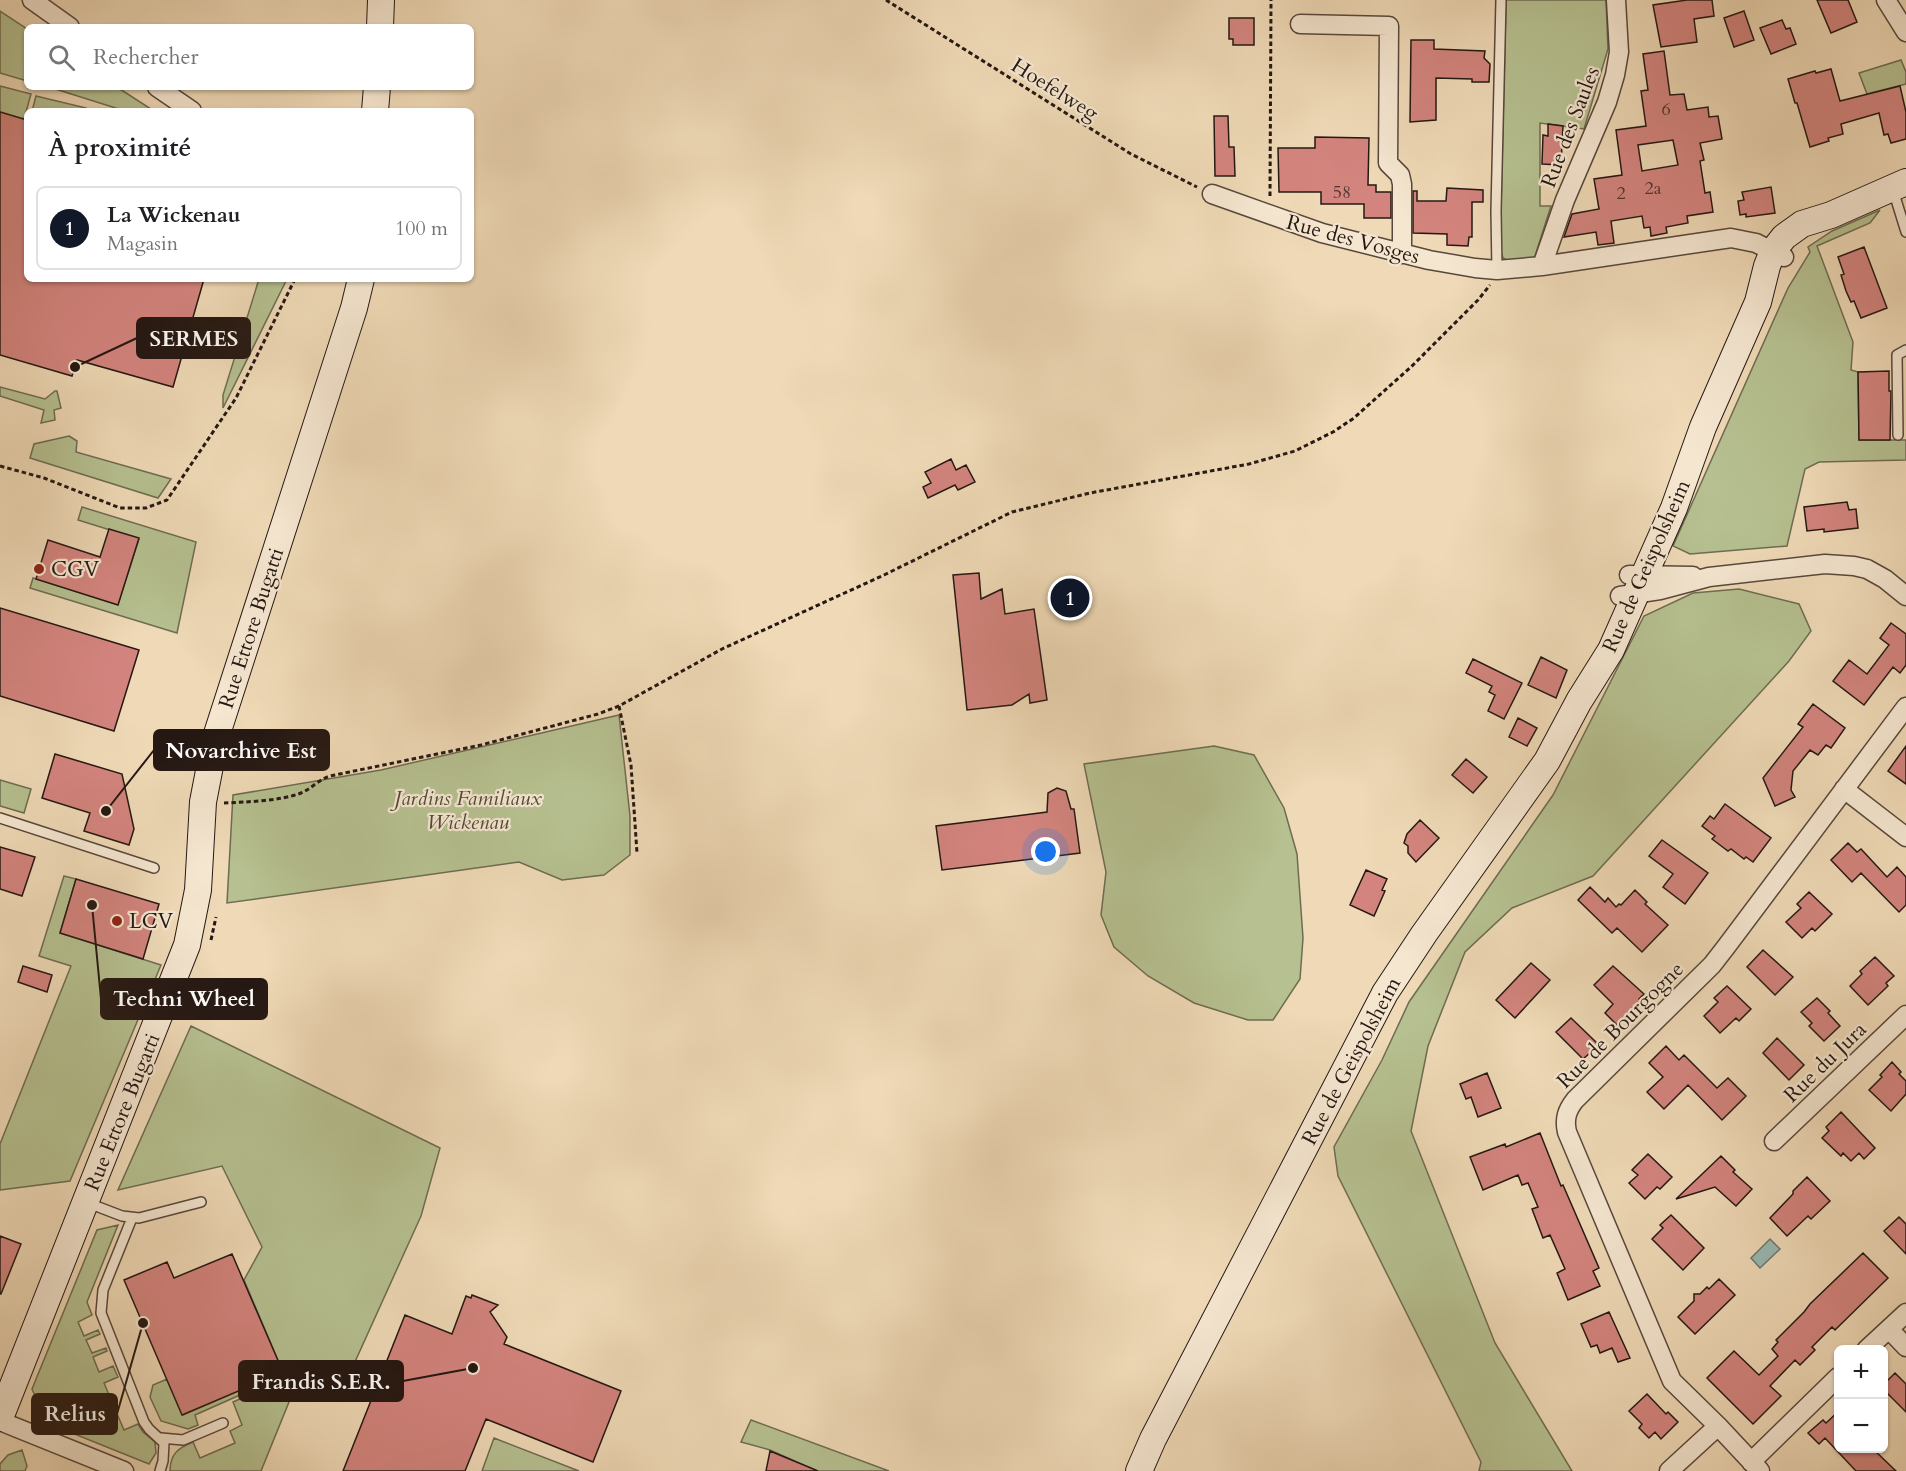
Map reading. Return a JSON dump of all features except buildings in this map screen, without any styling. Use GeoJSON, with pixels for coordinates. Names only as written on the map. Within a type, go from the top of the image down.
{"type":"FeatureCollection","features":[{"type":"Feature","properties":{"kind":"main road"},"geometry":{"type":"LineString","coordinates":[[380,24],[381,0]]}},
{"type":"Feature","properties":{"kind":"main road"},"geometry":{"type":"LineString","coordinates":[[375,108],[376,90]]}},
{"type":"Feature","properties":{"kind":"main road"},"geometry":{"type":"LineString","coordinates":[[1779,254],[1831,215],[1899,185]]}},
{"type":"Feature","properties":{"kind":"main road","name":"Rue de Geispolsheim"},"geometry":{"type":"LineString","coordinates":[[1139,1471],[1153,1439],[1385,993],[1546,761],[1579,701],[1593,657],[1633,585],[1664,497],[1703,427],[1758,302],[1776,274],[1779,254]]}},
{"type":"Feature","properties":{"kind":"main road","name":"Rue Ettore Bugatti"},"geometry":{"type":"LineString","coordinates":[[0,1420],[187,945],[198,890],[203,802],[215,740],[354,308],[360,282]]}},
{"type":"Feature","properties":{"kind":"main road","name":"Rue de Geispolsheim"},"geometry":{"type":"LineString","coordinates":[[1133,1471],[1153,1439]]}},
{"type":"Feature","properties":{"kind":"street"},"geometry":{"type":"LineString","coordinates":[[32,0],[66,24]]}},
{"type":"Feature","properties":{"kind":"street","name":"Rue des Saules"},"geometry":{"type":"LineString","coordinates":[[1542,266],[1565,200],[1607,102],[1615,75],[1619,52],[1616,0]]}},
{"type":"Feature","properties":{"kind":"street"},"geometry":{"type":"LineString","coordinates":[[1886,0],[1906,32]]}},
{"type":"Feature","properties":{"kind":"street"},"geometry":{"type":"LineString","coordinates":[[1300,24],[1389,26],[1388,163],[1400,175],[1402,184],[1402,254]]}},
{"type":"Feature","properties":{"kind":"street"},"geometry":{"type":"LineString","coordinates":[[161,90],[188,108]]}},
{"type":"Feature","properties":{"kind":"street","name":"Rue des Vosges"},"geometry":{"type":"LineString","coordinates":[[1212,194],[1322,233],[1449,264],[1497,270],[1542,266],[1731,238],[1756,243],[1779,254]]}},
{"type":"Feature","properties":{"kind":"street"},"geometry":{"type":"LineString","coordinates":[[1633,585],[1660,590],[1709,577],[1807,566],[1847,565],[1875,573],[1906,596]]}},
{"type":"Feature","properties":{"kind":"street","name":"Rue de Bourgogne"},"geometry":{"type":"LineString","coordinates":[[1755,1466],[1672,1381],[1567,1132],[1565,1121],[1575,1100],[1712,965],[1906,707]]}},
{"type":"Feature","properties":{"kind":"street"},"geometry":{"type":"LineString","coordinates":[[1844,789],[1906,837]]}},
{"type":"Feature","properties":{"kind":"street","name":"Rue du Jura"},"geometry":{"type":"LineString","coordinates":[[1774,1140],[1906,1015]]}},
{"type":"Feature","properties":{"kind":"street"},"geometry":{"type":"LineString","coordinates":[[1871,1345],[1906,1313]]}},
{"type":"Feature","properties":{"kind":"street"},"geometry":{"type":"LineString","coordinates":[[1889,1329],[1906,1347]]}},
{"type":"Feature","properties":{"kind":"street"},"geometry":{"type":"LineString","coordinates":[[1755,1466],[1834,1382]]}},
{"type":"Feature","properties":{"kind":"street"},"geometry":{"type":"LineString","coordinates":[[0,1420],[124,1471]]}},
{"type":"Feature","properties":{"kind":"street"},"geometry":{"type":"LineString","coordinates":[[1669,1471],[1718,1426]]}},
{"type":"Feature","properties":{"kind":"lane"},"geometry":{"type":"LineString","coordinates":[[1497,270],[1496,211],[1501,0]]}},
{"type":"Feature","properties":{"kind":"lane"},"geometry":{"type":"LineString","coordinates":[[1899,185],[1906,232]]}},
{"type":"Feature","properties":{"kind":"lane"},"geometry":{"type":"LineString","coordinates":[[1898,435],[1897,355],[1906,350]]}},
{"type":"Feature","properties":{"kind":"lane"},"geometry":{"type":"LineString","coordinates":[[0,818],[154,868]]}},
{"type":"Feature","properties":{"kind":"lane"},"geometry":{"type":"LineString","coordinates":[[86,1202],[132,1218],[145,1218],[201,1202]]}},
{"type":"Feature","properties":{"kind":"lane"},"geometry":{"type":"LineString","coordinates":[[132,1218],[103,1290],[100,1313],[144,1422],[161,1438],[165,1448],[160,1471]]}},
{"type":"Feature","properties":{"kind":"lane"},"geometry":{"type":"LineString","coordinates":[[161,1438],[183,1440],[223,1423]]}},
{"type":"Feature","properties":{"kind":"path","name":"Hoefelweg"},"geometry":{"type":"LineString","coordinates":[[886,0],[1131,154],[1212,194]]}},
{"type":"Feature","properties":{"kind":"path"},"geometry":{"type":"LineString","coordinates":[[1269,216],[1271,0]]}},
{"type":"Feature","properties":{"kind":"path"},"geometry":{"type":"LineString","coordinates":[[224,811],[224,803],[296,795],[304,792],[322,778],[482,746],[598,714],[619,706],[722,649],[884,575],[1012,512],[1090,494],[1249,464],[1295,451],[1315,442],[1354,418],[1411,367],[1488,289],[1497,270]]}},
{"type":"Feature","properties":{"kind":"path"},"geometry":{"type":"LineString","coordinates":[[0,466],[44,478],[120,508],[146,508],[167,500],[236,398],[294,282]]}},
{"type":"Feature","properties":{"kind":"path"},"geometry":{"type":"LineString","coordinates":[[619,706],[631,765],[637,854]]}},
{"type":"Feature","properties":{"kind":"path"},"geometry":{"type":"LineString","coordinates":[[209,948],[217,912]]}},
{"type":"Feature","properties":{"kind":"green space"},"geometry":{"type":"Polygon","coordinates":[[[1506,0],[1606,0],[1608,49],[1584,129],[1540,123],[1540,206],[1551,206],[1535,256],[1532,259],[1507,260],[1503,258],[1500,248],[1506,0]]]}},
{"type":"Feature","properties":{"kind":"green space"},"geometry":{"type":"Polygon","coordinates":[[[0,11],[24,27],[24,80],[0,73],[0,11]]]}},
{"type":"Feature","properties":{"kind":"green space"},"geometry":{"type":"Polygon","coordinates":[[[1901,60],[1906,72],[1906,84],[1867,94],[1859,73],[1901,60]]]}},
{"type":"Feature","properties":{"kind":"green space"},"geometry":{"type":"Polygon","coordinates":[[[0,86],[31,94],[27,108],[24,108],[24,119],[0,112],[0,86]]]}},
{"type":"Feature","properties":{"kind":"green space"},"geometry":{"type":"Polygon","coordinates":[[[58,90],[122,90],[149,108],[116,108],[58,90]]]}},
{"type":"Feature","properties":{"kind":"green space"},"geometry":{"type":"Polygon","coordinates":[[[36,96],[86,108],[33,108],[36,96]]]}},
{"type":"Feature","properties":{"kind":"green space"},"geometry":{"type":"Polygon","coordinates":[[[1880,210],[1870,223],[1817,246],[1853,342],[1851,370],[1858,372],[1859,440],[1906,440],[1906,460],[1819,462],[1805,469],[1787,546],[1690,554],[1673,546],[1788,288],[1810,252],[1808,247],[1832,231],[1880,210]]]}},
{"type":"Feature","properties":{"kind":"green space"},"geometry":{"type":"Polygon","coordinates":[[[258,282],[286,282],[223,408],[223,395],[258,282]]]}},
{"type":"Feature","properties":{"kind":"green space"},"geometry":{"type":"Polygon","coordinates":[[[0,387],[45,399],[57,391],[61,408],[54,410],[55,420],[41,423],[44,410],[0,396],[0,387]]]}},
{"type":"Feature","properties":{"kind":"green space"},"geometry":{"type":"Polygon","coordinates":[[[69,436],[77,441],[76,452],[171,479],[158,498],[30,458],[34,444],[69,436]]]}},
{"type":"Feature","properties":{"kind":"green space"},"geometry":{"type":"Polygon","coordinates":[[[82,507],[196,542],[177,633],[30,588],[33,578],[118,604],[139,539],[78,520],[82,507]]]}},
{"type":"Feature","properties":{"kind":"green space"},"geometry":{"type":"Polygon","coordinates":[[[1739,589],[1799,604],[1811,631],[1789,661],[1593,876],[1512,908],[1465,952],[1428,1046],[1411,1131],[1495,1343],[1572,1471],[1479,1471],[1481,1462],[1338,1176],[1334,1147],[1382,1060],[1409,1002],[1553,795],[1644,616],[1693,593],[1739,589]]]}},
{"type":"Feature","properties":{"kind":"green space","name":"Jardins Familiaux Wickenau"},"geometry":{"type":"Polygon","coordinates":[[[619,715],[630,816],[630,855],[604,875],[562,880],[519,862],[227,903],[233,795],[381,770],[619,715]]]}},
{"type":"Feature","properties":{"kind":"green space"},"geometry":{"type":"Polygon","coordinates":[[[1214,746],[1254,755],[1284,808],[1297,854],[1303,938],[1300,979],[1273,1020],[1248,1020],[1194,1003],[1148,976],[1114,947],[1101,915],[1106,872],[1084,764],[1214,746]]]}},
{"type":"Feature","properties":{"kind":"green space"},"geometry":{"type":"Polygon","coordinates":[[[0,780],[31,789],[24,813],[0,806],[0,780]]]}},
{"type":"Feature","properties":{"kind":"green space"},"geometry":{"type":"Polygon","coordinates":[[[64,876],[76,879],[60,933],[161,965],[70,1181],[0,1190],[0,1144],[71,966],[39,956],[64,876]]]}},
{"type":"Feature","properties":{"kind":"green space"},"geometry":{"type":"Polygon","coordinates":[[[191,1026],[440,1148],[421,1216],[349,1375],[317,1379],[300,1375],[261,1471],[170,1471],[173,1456],[188,1444],[193,1442],[200,1458],[235,1443],[230,1431],[242,1425],[233,1402],[265,1388],[262,1381],[283,1372],[244,1280],[262,1247],[222,1166],[118,1190],[191,1026]]]}},
{"type":"Feature","properties":{"kind":"green space"},"geometry":{"type":"Polygon","coordinates":[[[118,1225],[87,1302],[92,1315],[78,1322],[84,1336],[98,1330],[100,1334],[86,1340],[92,1353],[106,1348],[107,1351],[93,1357],[99,1372],[113,1366],[118,1377],[104,1383],[124,1430],[138,1424],[143,1432],[155,1442],[156,1453],[149,1464],[47,1423],[32,1389],[97,1230],[118,1225]]]}},
{"type":"Feature","properties":{"kind":"green space"},"geometry":{"type":"Polygon","coordinates":[[[167,1379],[183,1415],[257,1383],[258,1387],[195,1415],[198,1425],[188,1429],[161,1421],[150,1397],[153,1385],[167,1379]]]}},
{"type":"Feature","properties":{"kind":"green space"},"geometry":{"type":"Polygon","coordinates":[[[751,1420],[889,1471],[817,1471],[770,1450],[741,1442],[751,1420]]]}},
{"type":"Feature","properties":{"kind":"green space"},"geometry":{"type":"Polygon","coordinates":[[[494,1438],[579,1471],[482,1471],[494,1438]]]}},
{"type":"Feature","properties":{"kind":"green space"},"geometry":{"type":"Polygon","coordinates":[[[22,1450],[27,1466],[25,1471],[0,1471],[0,1464],[8,1455],[22,1450]]]}},
{"type":"Feature","properties":{"kind":"water"},"geometry":{"type":"Polygon","coordinates":[[[1770,1239],[1780,1249],[1760,1268],[1751,1258],[1770,1239]]]}},
{"type":"Feature","properties":{"kind":"place","name":"SERMES"},"geometry":{"type":"Point","coordinates":[75,367]}},
{"type":"Feature","properties":{"kind":"place","name":"CGV"},"geometry":{"type":"Point","coordinates":[39,569]}},
{"type":"Feature","properties":{"kind":"place","name":"La Wickenau"},"geometry":{"type":"Point","coordinates":[1070,598]}},
{"type":"Feature","properties":{"kind":"place","name":"Novarchive Est"},"geometry":{"type":"Point","coordinates":[106,811]}},
{"type":"Feature","properties":{"kind":"place","name":"Techni Wheel"},"geometry":{"type":"Point","coordinates":[92,905]}},
{"type":"Feature","properties":{"kind":"place","name":"LCV"},"geometry":{"type":"Point","coordinates":[117,921]}},
{"type":"Feature","properties":{"kind":"place","name":"Relius"},"geometry":{"type":"Point","coordinates":[143,1323]}},
{"type":"Feature","properties":{"kind":"place","name":"Frandis S.E.R."},"geometry":{"type":"Point","coordinates":[473,1368]}}]}
